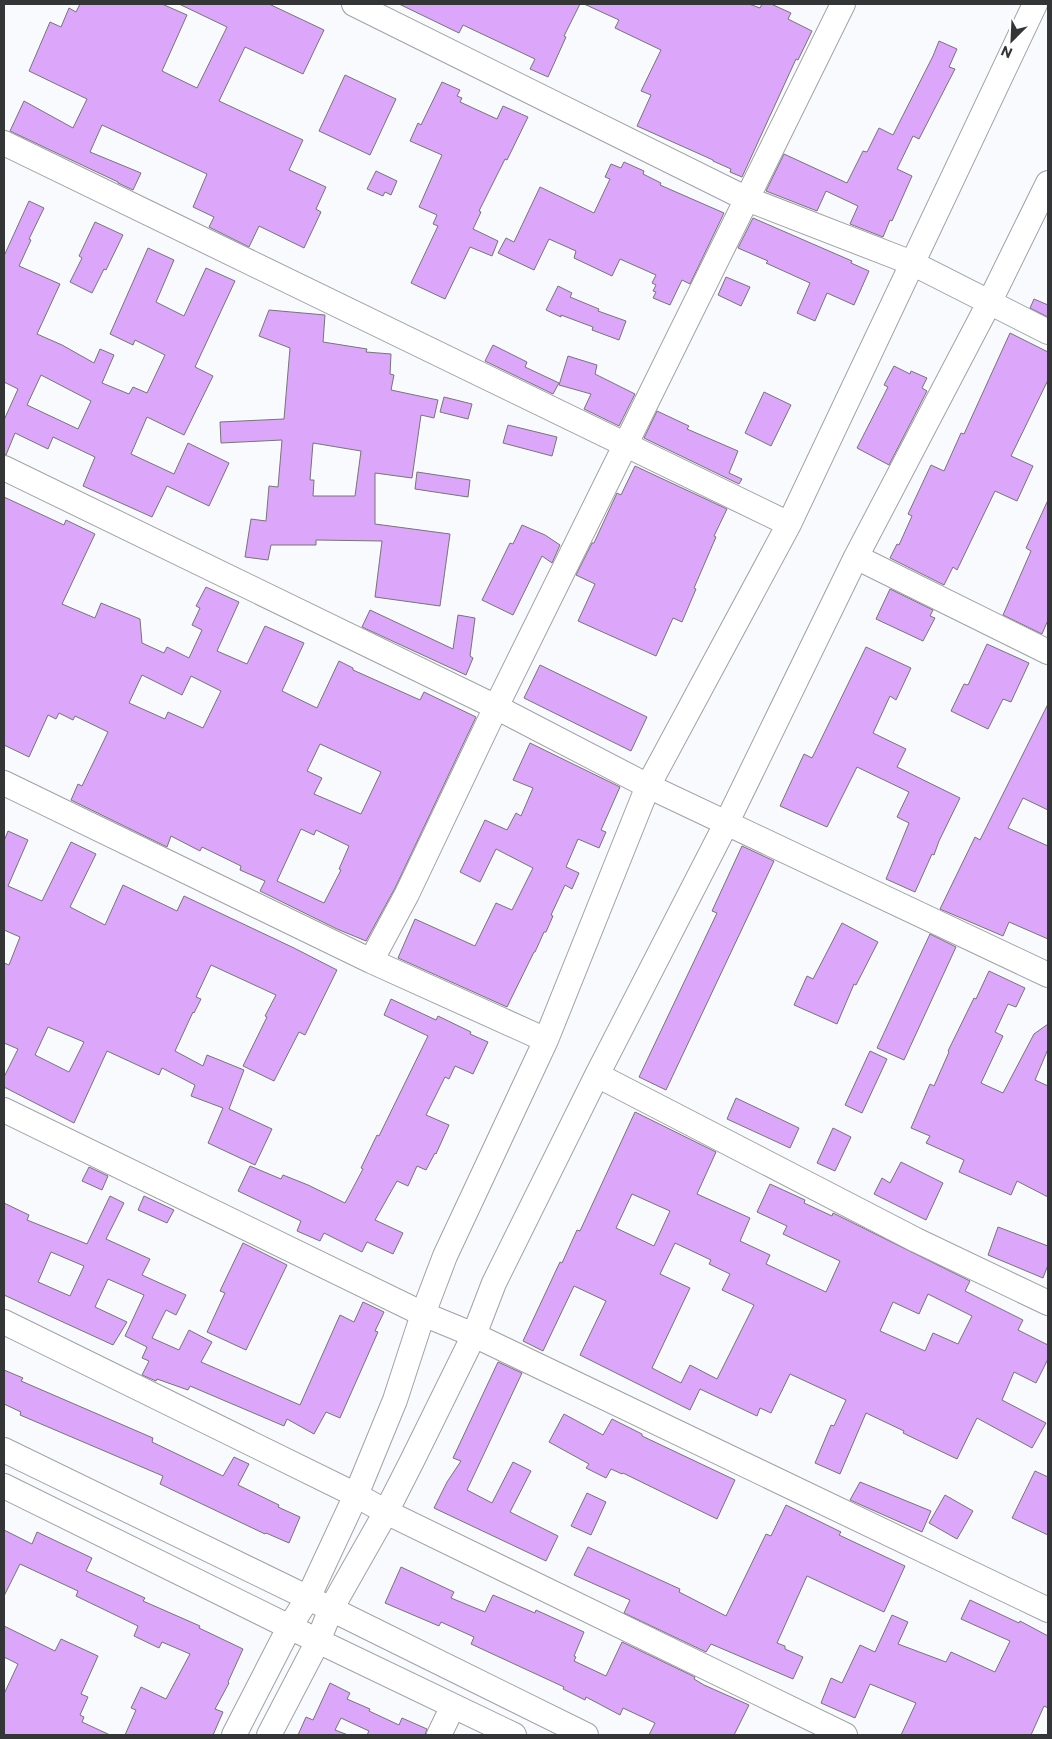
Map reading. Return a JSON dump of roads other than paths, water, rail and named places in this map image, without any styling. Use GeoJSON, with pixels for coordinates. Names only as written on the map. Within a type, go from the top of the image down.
{"type":"FeatureCollection","features":[{"type":"Feature","properties":{"kind":"street"},"geometry":{"type":"LineString","coordinates":[[354,4],[747,199],[912,263],[1048,332]]}},
{"type":"Feature","properties":{"kind":"street"},"geometry":{"type":"LineString","coordinates":[[371,961],[407,894],[496,707],[627,446],[843,4]]}},
{"type":"Feature","properties":{"kind":"street"},"geometry":{"type":"LineString","coordinates":[[234,1735],[290,1626],[308,1598],[356,1496],[395,1400],[423,1314],[445,1256],[546,1040],[648,786],[789,524],[1031,5]]}},
{"type":"Feature","properties":{"kind":"street"},"geometry":{"type":"LineString","coordinates":[[4,143],[789,524]]}},
{"type":"Feature","properties":{"kind":"street"},"geometry":{"type":"LineString","coordinates":[[269,1735],[318,1641],[331,1609],[386,1512],[474,1335],[494,1283],[597,1075],[726,824],[856,557],[989,303],[1048,184]]}},
{"type":"Feature","properties":{"kind":"street"},"geometry":{"type":"LineString","coordinates":[[4,468],[496,707],[726,824],[1048,975]]}},
{"type":"Feature","properties":{"kind":"street"},"geometry":{"type":"LineString","coordinates":[[856,557],[1048,652]]}},
{"type":"Feature","properties":{"kind":"street"},"geometry":{"type":"LineString","coordinates":[[4,783],[371,961],[546,1040]]}},
{"type":"Feature","properties":{"kind":"street"},"geometry":{"type":"LineString","coordinates":[[597,1075],[916,1240],[1048,1303]]}},
{"type":"Feature","properties":{"kind":"street"},"geometry":{"type":"LineString","coordinates":[[4,1110],[423,1314],[474,1335],[1048,1610]]}},
{"type":"Feature","properties":{"kind":"street"},"geometry":{"type":"LineString","coordinates":[[4,1322],[386,1512],[845,1735]]}},
{"type":"Feature","properties":{"kind":"street"},"geometry":{"type":"LineString","coordinates":[[4,1450],[586,1735]]}},
{"type":"Feature","properties":{"kind":"street"},"geometry":{"type":"LineString","coordinates":[[4,1486],[318,1641],[514,1735]]}},
{"type":"Feature","properties":{"kind":"street"},"geometry":{"type":"LineString","coordinates":[[439,1735],[453,1706]]}}]}
